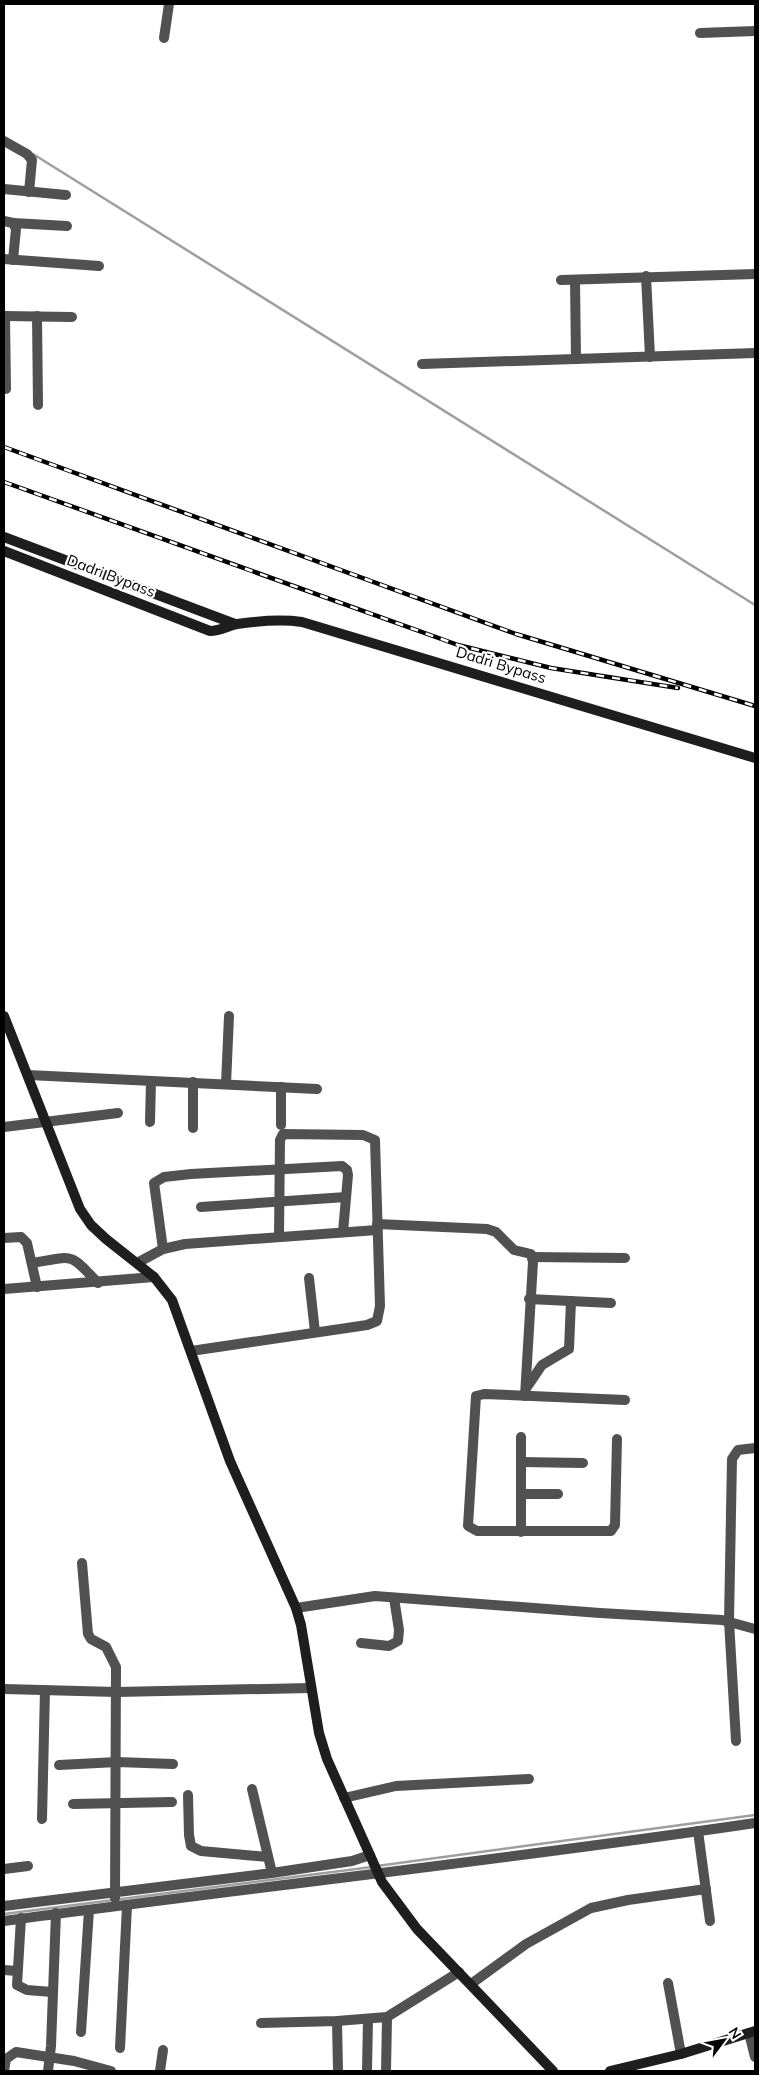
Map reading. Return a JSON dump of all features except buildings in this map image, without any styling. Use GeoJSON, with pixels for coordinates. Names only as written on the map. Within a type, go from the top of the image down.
{"type":"FeatureCollection","features":[{"type":"Feature","properties":{"kind":"street"},"geometry":{"type":"LineString","coordinates":[[164,38],[169,4]]}},
{"type":"Feature","properties":{"kind":"street"},"geometry":{"type":"LineString","coordinates":[[700,33],[755,31]]}},
{"type":"Feature","properties":{"kind":"street"},"geometry":{"type":"LineString","coordinates":[[4,141],[27,154],[32,160],[29,192]]}},
{"type":"Feature","properties":{"kind":"street"},"geometry":{"type":"LineString","coordinates":[[4,189],[66,195]]}},
{"type":"Feature","properties":{"kind":"street"},"geometry":{"type":"LineString","coordinates":[[9,222],[67,226]]}},
{"type":"Feature","properties":{"kind":"street"},"geometry":{"type":"LineString","coordinates":[[9,222],[16,229],[8,259],[99,266]]}},
{"type":"Feature","properties":{"kind":"street"},"geometry":{"type":"LineString","coordinates":[[561,280],[755,274]]}},
{"type":"Feature","properties":{"kind":"street"},"geometry":{"type":"LineString","coordinates":[[646,276],[650,356]]}},
{"type":"Feature","properties":{"kind":"street"},"geometry":{"type":"LineString","coordinates":[[574,280],[576,359]]}},
{"type":"Feature","properties":{"kind":"street"},"geometry":{"type":"LineString","coordinates":[[6,389],[4,316],[72,317]]}},
{"type":"Feature","properties":{"kind":"street"},"geometry":{"type":"LineString","coordinates":[[38,316],[38,405]]}},
{"type":"Feature","properties":{"kind":"street"},"geometry":{"type":"LineString","coordinates":[[422,364],[755,353]]}},
{"type":"Feature","properties":{"kind":"street","name":"Dadri Bypass"},"geometry":{"type":"LineString","coordinates":[[4,537],[235,624]]}},
{"type":"Feature","properties":{"kind":"street","name":"Dadri Bypass"},"geometry":{"type":"LineString","coordinates":[[4,551],[210,631],[220,631],[235,624],[291,620],[313,625],[755,758]]}},
{"type":"Feature","properties":{"kind":"street"},"geometry":{"type":"LineString","coordinates":[[4,1016],[80,1209],[91,1225],[154,1277],[172,1300],[230,1461],[296,1608],[301,1625],[319,1733],[344,1798],[378,1871],[396,1903],[417,1929],[553,2071]]}},
{"type":"Feature","properties":{"kind":"street"},"geometry":{"type":"LineString","coordinates":[[226,1084],[229,1016]]}},
{"type":"Feature","properties":{"kind":"street"},"geometry":{"type":"LineString","coordinates":[[28,1075],[317,1089]]}},
{"type":"Feature","properties":{"kind":"street"},"geometry":{"type":"LineString","coordinates":[[150,1122],[151,1080]]}},
{"type":"Feature","properties":{"kind":"street"},"geometry":{"type":"LineString","coordinates":[[193,1082],[193,1128]]}},
{"type":"Feature","properties":{"kind":"street"},"geometry":{"type":"LineString","coordinates":[[281,1087],[282,1125]]}},
{"type":"Feature","properties":{"kind":"street"},"geometry":{"type":"LineString","coordinates":[[4,1127],[46,1120],[118,1113]]}},
{"type":"Feature","properties":{"kind":"street"},"geometry":{"type":"LineString","coordinates":[[191,1351],[367,1325],[379,1318],[376,1144],[372,1137],[363,1134],[283,1134],[280,1140],[279,1236]]}},
{"type":"Feature","properties":{"kind":"street"},"geometry":{"type":"LineString","coordinates":[[163,1249],[154,1188],[154,1183],[158,1179],[280,1168],[342,1166],[347,1170],[343,1232]]}},
{"type":"Feature","properties":{"kind":"street"},"geometry":{"type":"LineString","coordinates":[[201,1207],[346,1197]]}},
{"type":"Feature","properties":{"kind":"street"},"geometry":{"type":"LineString","coordinates":[[137,1263],[163,1249],[184,1244],[343,1232],[377,1227],[492,1230],[513,1249],[532,1256],[625,1258]]}},
{"type":"Feature","properties":{"kind":"street"},"geometry":{"type":"LineString","coordinates":[[4,1238],[17,1237],[24,1240],[33,1263],[37,1287]]}},
{"type":"Feature","properties":{"kind":"street"},"geometry":{"type":"LineString","coordinates":[[525,1393],[532,1256]]}},
{"type":"Feature","properties":{"kind":"street"},"geometry":{"type":"LineString","coordinates":[[33,1263],[70,1257],[77,1261],[98,1283]]}},
{"type":"Feature","properties":{"kind":"street"},"geometry":{"type":"LineString","coordinates":[[4,1289],[98,1283],[154,1277]]}},
{"type":"Feature","properties":{"kind":"street"},"geometry":{"type":"LineString","coordinates":[[309,1278],[315,1332]]}},
{"type":"Feature","properties":{"kind":"street"},"geometry":{"type":"LineString","coordinates":[[530,1299],[611,1302]]}},
{"type":"Feature","properties":{"kind":"street"},"geometry":{"type":"LineString","coordinates":[[525,1393],[542,1365],[569,1349],[571,1301]]}},
{"type":"Feature","properties":{"kind":"street"},"geometry":{"type":"LineString","coordinates":[[617,1439],[614,1529],[606,1533],[521,1532],[477,1531],[468,1526],[475,1399],[479,1395],[525,1393],[625,1400]]}},
{"type":"Feature","properties":{"kind":"street"},"geometry":{"type":"LineString","coordinates":[[521,1437],[521,1532]]}},
{"type":"Feature","properties":{"kind":"street"},"geometry":{"type":"LineString","coordinates":[[736,1741],[729,1621],[732,1458],[738,1450],[755,1448]]}},
{"type":"Feature","properties":{"kind":"street"},"geometry":{"type":"LineString","coordinates":[[521,1462],[583,1463]]}},
{"type":"Feature","properties":{"kind":"street"},"geometry":{"type":"LineString","coordinates":[[522,1494],[558,1494]]}},
{"type":"Feature","properties":{"kind":"street"},"geometry":{"type":"LineString","coordinates":[[82,1563],[88,1634],[91,1639],[104,1645],[116,1667],[115,1900]]}},
{"type":"Feature","properties":{"kind":"street"},"geometry":{"type":"LineString","coordinates":[[296,1608],[375,1596],[729,1621],[755,1628]]}},
{"type":"Feature","properties":{"kind":"street"},"geometry":{"type":"LineString","coordinates":[[361,1643],[389,1646],[398,1641],[399,1630],[394,1598]]}},
{"type":"Feature","properties":{"kind":"street"},"geometry":{"type":"LineString","coordinates":[[4,1690],[116,1692],[310,1688]]}},
{"type":"Feature","properties":{"kind":"street"},"geometry":{"type":"LineString","coordinates":[[42,1819],[45,1690]]}},
{"type":"Feature","properties":{"kind":"street"},"geometry":{"type":"LineString","coordinates":[[58,1765],[117,1762],[173,1764]]}},
{"type":"Feature","properties":{"kind":"street"},"geometry":{"type":"LineString","coordinates":[[344,1798],[396,1786],[529,1779]]}},
{"type":"Feature","properties":{"kind":"street"},"geometry":{"type":"LineString","coordinates":[[252,1790],[272,1873]]}},
{"type":"Feature","properties":{"kind":"street"},"geometry":{"type":"LineString","coordinates":[[188,1795],[191,1846],[200,1851],[268,1857]]}},
{"type":"Feature","properties":{"kind":"street"},"geometry":{"type":"LineString","coordinates":[[73,1804],[172,1802]]}},
{"type":"Feature","properties":{"kind":"street"},"geometry":{"type":"LineString","coordinates":[[4,1920],[89,1910],[115,1900],[128,1906],[378,1871],[698,1832],[755,1823]]}},
{"type":"Feature","properties":{"kind":"street"},"geometry":{"type":"LineString","coordinates":[[698,1832],[710,1921]]}},
{"type":"Feature","properties":{"kind":"street"},"geometry":{"type":"LineString","coordinates":[[4,1906],[115,1900],[371,1857]]}},
{"type":"Feature","properties":{"kind":"street"},"geometry":{"type":"LineString","coordinates":[[4,1869],[28,1866]]}},
{"type":"Feature","properties":{"kind":"street"},"geometry":{"type":"LineString","coordinates":[[471,1984],[526,1944],[591,1908],[640,1898],[706,1889]]}},
{"type":"Feature","properties":{"kind":"street"},"geometry":{"type":"LineString","coordinates":[[120,2048],[128,1906]]}},
{"type":"Feature","properties":{"kind":"street"},"geometry":{"type":"LineString","coordinates":[[81,2032],[89,1910]]}},
{"type":"Feature","properties":{"kind":"street"},"geometry":{"type":"LineString","coordinates":[[48,2071],[56,1914]]}},
{"type":"Feature","properties":{"kind":"street"},"geometry":{"type":"LineString","coordinates":[[21,1918],[17,1985],[20,1988],[52,1992]]}},
{"type":"Feature","properties":{"kind":"street"},"geometry":{"type":"LineString","coordinates":[[4,1970],[17,1971]]}},
{"type":"Feature","properties":{"kind":"street"},"geometry":{"type":"LineString","coordinates":[[261,2023],[337,2022],[387,2017],[459,1972]]}},
{"type":"Feature","properties":{"kind":"street"},"geometry":{"type":"LineString","coordinates":[[668,1983],[681,2054]]}},
{"type":"Feature","properties":{"kind":"street"},"geometry":{"type":"LineString","coordinates":[[386,2071],[387,2017]]}},
{"type":"Feature","properties":{"kind":"street"},"geometry":{"type":"LineString","coordinates":[[367,2071],[368,2019]]}},
{"type":"Feature","properties":{"kind":"street"},"geometry":{"type":"LineString","coordinates":[[337,2022],[338,2071]]}},
{"type":"Feature","properties":{"kind":"street"},"geometry":{"type":"LineString","coordinates":[[610,2071],[681,2054],[752,2032],[755,2057]]}},
{"type":"Feature","properties":{"kind":"street"},"geometry":{"type":"LineString","coordinates":[[160,2071],[163,2050]]}},
{"type":"Feature","properties":{"kind":"street"},"geometry":{"type":"LineString","coordinates":[[4,2071],[6,2058],[16,2052],[50,2056],[84,2067],[111,2071]]}},
{"type":"Feature","properties":{"kind":"waterway"},"geometry":{"type":"LineString","coordinates":[[33,154],[755,605]]}},
{"type":"Feature","properties":{"kind":"waterway"},"geometry":{"type":"LineString","coordinates":[[377,1866],[755,1815]]}},
{"type":"Feature","properties":{"kind":"waterway"},"geometry":{"type":"LineString","coordinates":[[4,1914],[372,1867]]}},
{"type":"Feature","properties":{"kind":"railway"},"geometry":{"type":"LineString","coordinates":[[4,447],[516,634],[755,706]]}},
{"type":"Feature","properties":{"kind":"railway"},"geometry":{"type":"LineString","coordinates":[[4,482],[458,645],[551,668],[678,688]]}}]}
